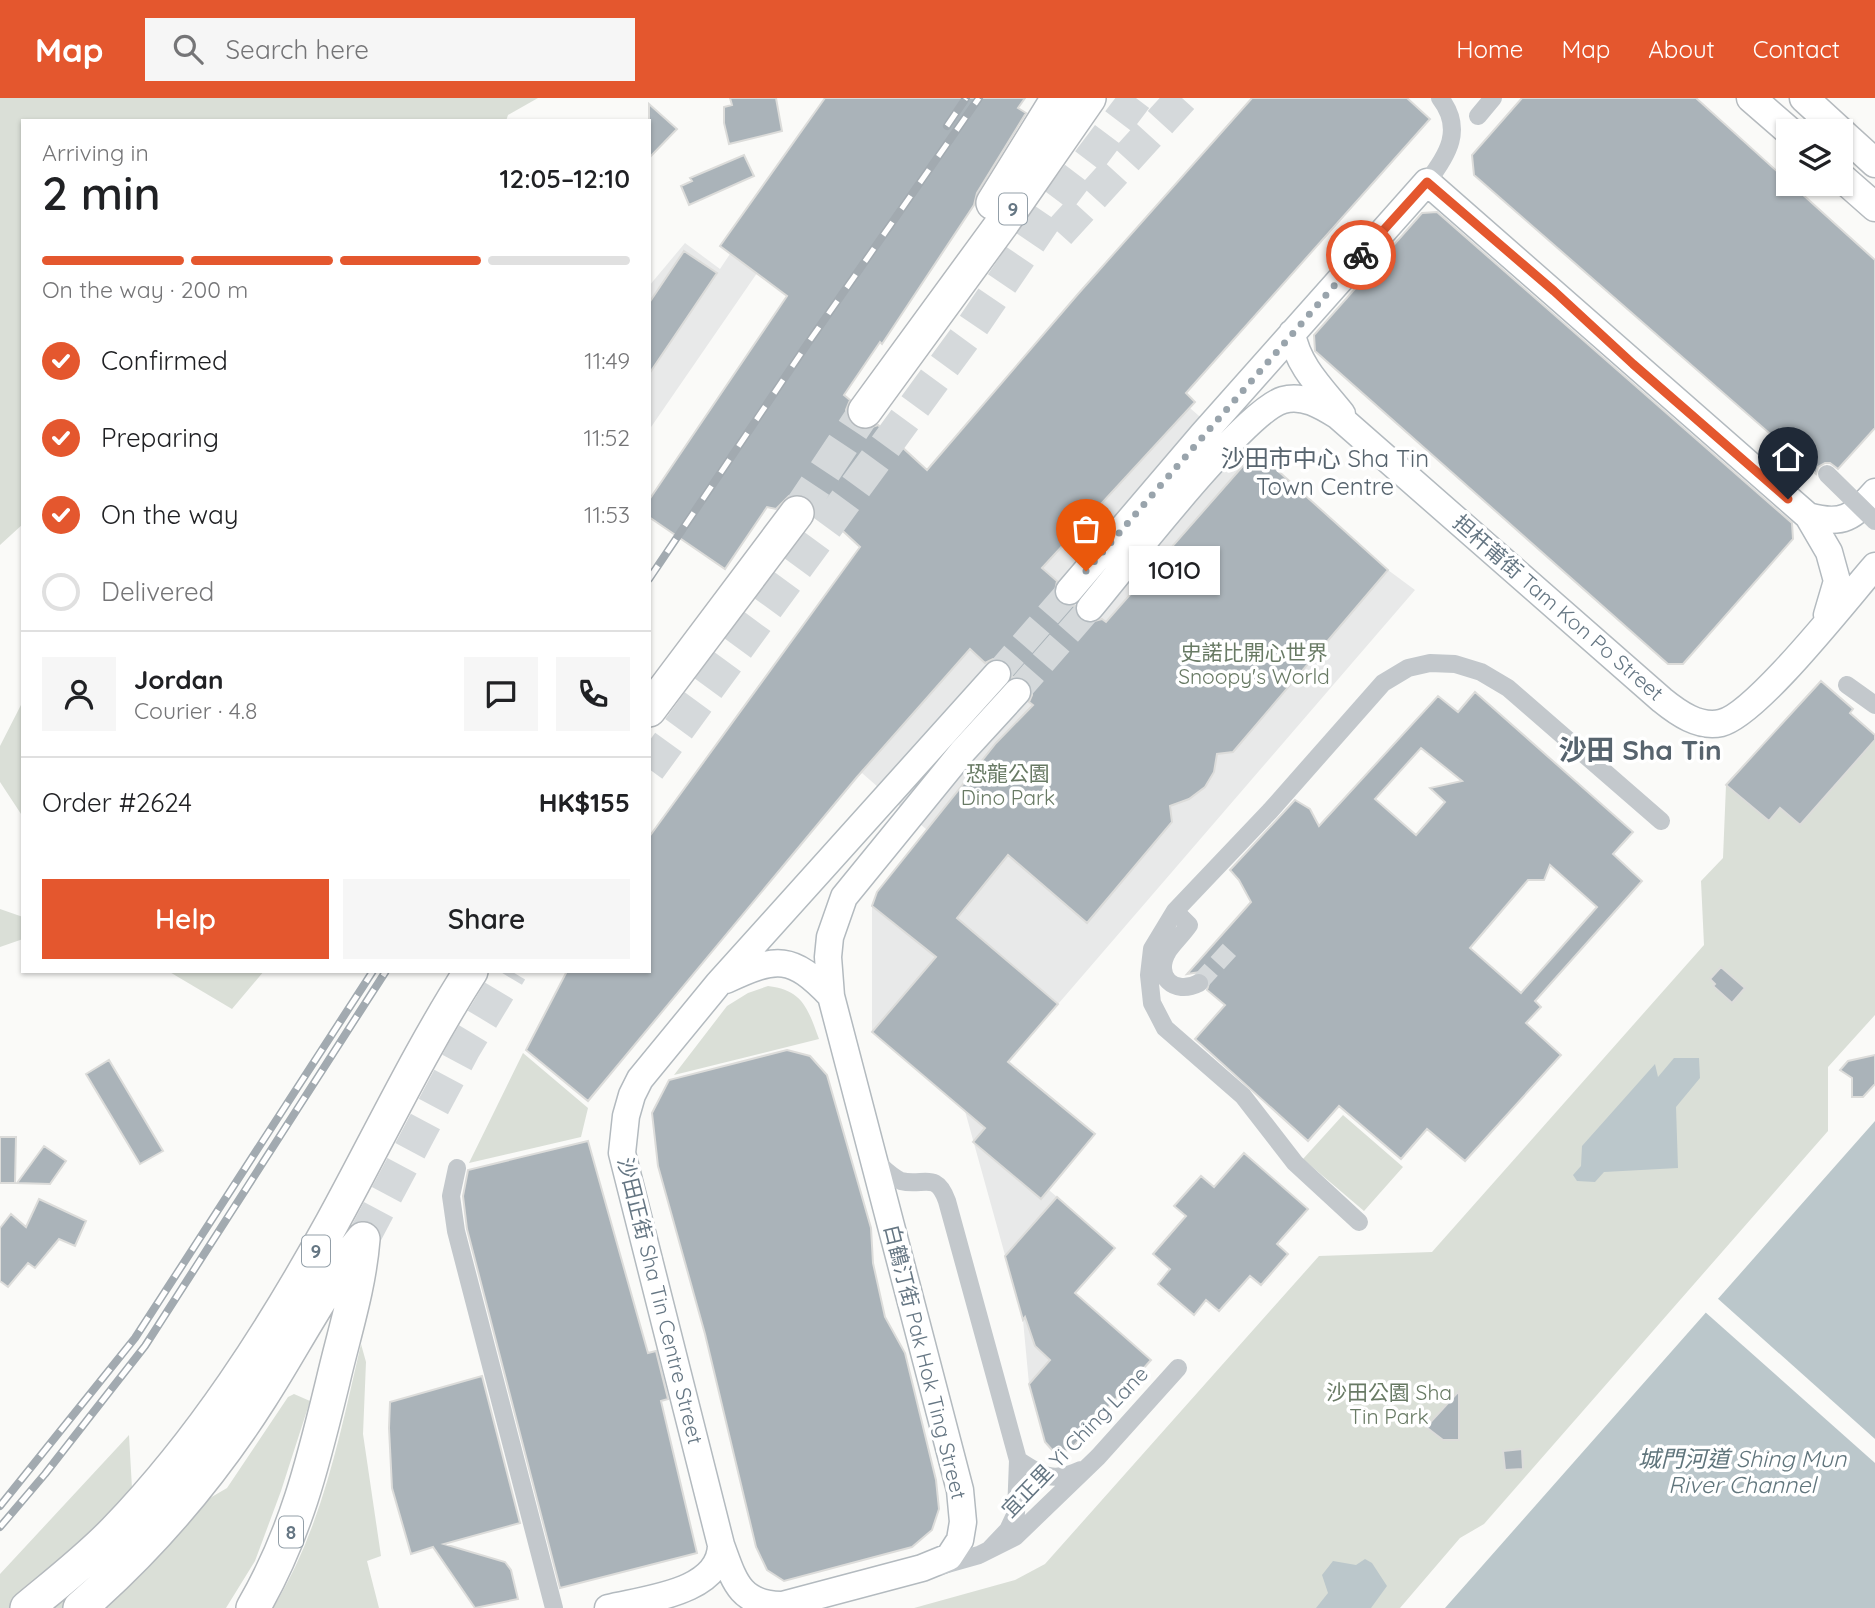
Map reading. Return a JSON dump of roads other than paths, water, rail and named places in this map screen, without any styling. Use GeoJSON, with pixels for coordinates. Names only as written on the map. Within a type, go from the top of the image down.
{"type":"FeatureCollection","features":[{"type":"Feature","properties":{"kind":"highway"},"geometry":{"type":"LineString","coordinates":[[932,317],[986,215],[1058,98]]}},
{"type":"Feature","properties":{"kind":"highway","name":"9"},"geometry":{"type":"LineString","coordinates":[[864,411],[1001,225],[1088,98]]}},
{"type":"Feature","properties":{"kind":"highway"},"geometry":{"type":"LineString","coordinates":[[651,707],[797,513]]}},
{"type":"Feature","properties":{"kind":"highway","name":"9"},"geometry":{"type":"LineString","coordinates":[[80,1608],[131,1560],[218,1432],[410,1074],[470,973]]}},
{"type":"Feature","properties":{"kind":"highway","name":"9"},"geometry":{"type":"LineString","coordinates":[[27,1608],[82,1564],[218,1432],[281,1366],[337,1270],[363,1240]]}},
{"type":"Feature","properties":{"kind":"highway","name":"8"},"geometry":{"type":"LineString","coordinates":[[253,1608],[271,1577],[293,1527],[317,1452],[360,1279],[363,1240]]}},
{"type":"Feature","properties":{"kind":"main road"},"geometry":{"type":"LineString","coordinates":[[1751,98],[1776,120]]}},
{"type":"Feature","properties":{"kind":"main road"},"geometry":{"type":"LineString","coordinates":[[1804,98],[1827,119]]}},
{"type":"Feature","properties":{"kind":"main road"},"geometry":{"type":"LineString","coordinates":[[1853,143],[1875,163]]}},
{"type":"Feature","properties":{"kind":"main road"},"geometry":{"type":"LineString","coordinates":[[1069,591],[1292,333],[1427,182],[1808,516],[1829,552],[1837,581],[1825,623]]}},
{"type":"Feature","properties":{"kind":"main road"},"geometry":{"type":"LineString","coordinates":[[1853,188],[1875,207]]}},
{"type":"Feature","properties":{"kind":"main road"},"geometry":{"type":"LineString","coordinates":[[1292,333],[1294,346],[1305,367],[1357,431]]}},
{"type":"Feature","properties":{"kind":"main road","name":"担杆莆街 Tam Kon Po Street"},"geometry":{"type":"LineString","coordinates":[[1090,608],[1240,433],[1262,413],[1284,400],[1305,400],[1321,406],[1357,431],[1681,714],[1713,724],[1731,719],[1751,705],[1825,623]]}},
{"type":"Feature","properties":{"kind":"main road"},"geometry":{"type":"LineString","coordinates":[[1808,516],[1823,520],[1845,519],[1859,510],[1875,492]]}},
{"type":"Feature","properties":{"kind":"main road"},"geometry":{"type":"LineString","coordinates":[[1825,623],[1875,566]]}},
{"type":"Feature","properties":{"kind":"main road","name":"沙田正街 Sha Tin Centre Street"},"geometry":{"type":"LineString","coordinates":[[776,1607],[751,1599],[740,1589],[721,1545],[622,1153],[626,1116],[640,1079],[718,984],[997,674]]}},
{"type":"Feature","properties":{"kind":"main road"},"geometry":{"type":"LineString","coordinates":[[831,996],[828,957],[830,937],[844,897],[956,761],[1017,692]]}},
{"type":"Feature","properties":{"kind":"main road"},"geometry":{"type":"LineString","coordinates":[[718,984],[752,968],[770,963],[792,964],[810,974],[831,996]]}},
{"type":"Feature","properties":{"kind":"main road","name":"白鶴汀街 Pak Hok Ting Street"},"geometry":{"type":"LineString","coordinates":[[776,1607],[922,1568],[949,1557],[960,1540],[963,1522],[962,1505],[831,996]]}},
{"type":"Feature","properties":{"kind":"main road"},"geometry":{"type":"LineString","coordinates":[[608,1608],[680,1590],[702,1580],[717,1566],[721,1545]]}},
{"type":"Feature","properties":{"kind":"street"},"geometry":{"type":"LineString","coordinates":[[1427,182],[1447,155],[1453,135],[1447,107],[1440,98]]}},
{"type":"Feature","properties":{"kind":"street"},"geometry":{"type":"LineString","coordinates":[[1478,116],[1493,98]]}},
{"type":"Feature","properties":{"kind":"street"},"geometry":{"type":"LineString","coordinates":[[1827,474],[1875,521]]}},
{"type":"Feature","properties":{"kind":"street"},"geometry":{"type":"LineString","coordinates":[[1359,1222],[1295,1163],[1243,1096],[1165,1028],[1153,1003],[1149,975],[1153,949],[1175,911],[1270,811],[1383,683],[1408,668],[1430,663],[1455,664],[1481,672],[1508,688],[1661,821]]}},
{"type":"Feature","properties":{"kind":"street"},"geometry":{"type":"LineString","coordinates":[[1847,685],[1873,704]]}},
{"type":"Feature","properties":{"kind":"street"},"geometry":{"type":"LineString","coordinates":[[1175,911],[1189,925],[1168,951],[1163,975],[1170,985],[1182,989],[1199,983]]}},
{"type":"Feature","properties":{"kind":"street"},"geometry":{"type":"LineString","coordinates":[[874,1160],[899,1180],[924,1180],[936,1183],[944,1191],[1018,1460],[1016,1513],[1008,1530],[990,1549]]}},
{"type":"Feature","properties":{"kind":"street"},"geometry":{"type":"LineString","coordinates":[[457,1168],[451,1196],[456,1231],[554,1608]]}},
{"type":"Feature","properties":{"kind":"street","name":"宜正里 Yi Ching Lane"},"geometry":{"type":"LineString","coordinates":[[922,1568],[947,1565],[1015,1537],[1034,1522],[1098,1457],[1178,1368]]}},
{"type":"Feature","properties":{"kind":"street"},"geometry":{"type":"LineString","coordinates":[[1018,1460],[1042,1476],[1058,1478],[1083,1469],[1098,1457]]}},
{"type":"Feature","properties":{"kind":"water"},"geometry":{"type":"Polygon","coordinates":[[[1674,1058],[1699,1058],[1700,1078],[1676,1107],[1678,1168],[1604,1172],[1595,1182],[1577,1181],[1573,1175],[1581,1166],[1582,1146],[1655,1064],[1658,1077],[1674,1058]]]}},
{"type":"Feature","properties":{"kind":"water","name":"城門河道 Shing Mun River Channel"},"geometry":{"type":"Polygon","coordinates":[[[1875,1121],[1875,1608],[1445,1608],[1875,1121]]]}},
{"type":"Feature","properties":{"kind":"water"},"geometry":{"type":"Polygon","coordinates":[[[1365,1559],[1372,1563],[1387,1586],[1371,1608],[1316,1608],[1328,1593],[1322,1575],[1333,1561],[1356,1565],[1365,1559]]]}},
{"type":"Feature","properties":{"kind":"tunnel"},"geometry":{"type":"LineString","coordinates":[[651,766],[966,336],[1053,208],[1136,98]]}},
{"type":"Feature","properties":{"kind":"tunnel"},"geometry":{"type":"LineString","coordinates":[[1059,233],[1182,98]]}},
{"type":"Feature","properties":{"kind":"tunnel"},"geometry":{"type":"LineString","coordinates":[[797,513],[865,411]]}},
{"type":"Feature","properties":{"kind":"tunnel"},"geometry":{"type":"LineString","coordinates":[[997,674],[1069,591]]}},
{"type":"Feature","properties":{"kind":"tunnel"},"geometry":{"type":"LineString","coordinates":[[1017,692],[1090,608]]}},
{"type":"Feature","properties":{"kind":"tunnel"},"geometry":{"type":"LineString","coordinates":[[1199,983],[1232,947]]}},
{"type":"Feature","properties":{"kind":"tunnel"},"geometry":{"type":"LineString","coordinates":[[363,1239],[464,1049],[510,973]]}},
{"type":"Feature","properties":{"kind":"railway"},"geometry":{"type":"LineString","coordinates":[[947,126],[966,98]]}},
{"type":"Feature","properties":{"kind":"railway"},"geometry":{"type":"LineString","coordinates":[[651,576],[808,343],[979,98]]}},
{"type":"Feature","properties":{"kind":"railway"},"geometry":{"type":"LineString","coordinates":[[0,1506],[135,1338],[372,973]]}},
{"type":"Feature","properties":{"kind":"railway"},"geometry":{"type":"LineString","coordinates":[[0,1527],[145,1346],[385,973]]}},
{"type":"Feature","properties":{"kind":"place","name":"1O1O"},"geometry":{"type":"Point","coordinates":[1086,571]}},
{"type":"Feature","properties":{"kind":"district","name":"沙田市中心 Sha Tin Town Centre"},"geometry":{"type":"Point","coordinates":[1325,473]}},
{"type":"Feature","properties":{"kind":"district","name":"沙田 Sha Tin"},"geometry":{"type":"Point","coordinates":[1640,750]}},
{"type":"Feature","properties":{"kind":"park label","name":"史諾比開心世界 Snoopy's World"},"geometry":{"type":"Point","coordinates":[1254,665]}},
{"type":"Feature","properties":{"kind":"park label","name":"恐龍公園 Dino Park"},"geometry":{"type":"Point","coordinates":[1008,786]}},
{"type":"Feature","properties":{"kind":"park label","name":"沙田公園 Sha Tin Park"},"geometry":{"type":"Point","coordinates":[1389,1405]}}]}
